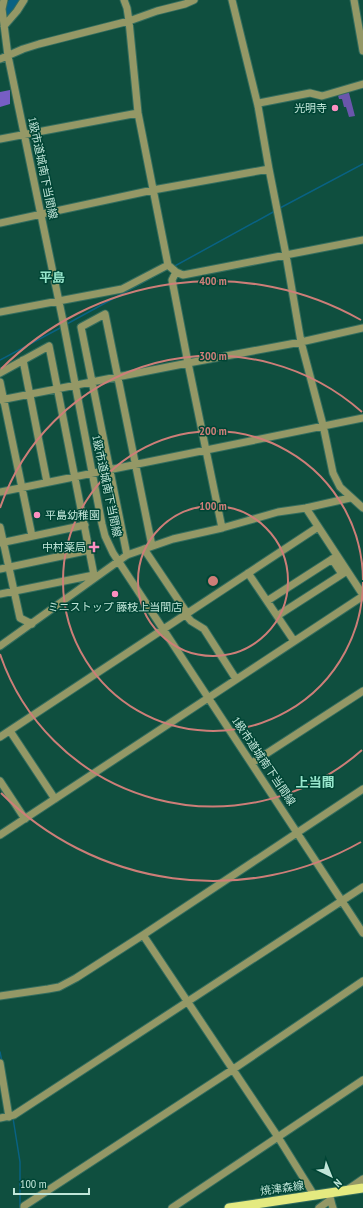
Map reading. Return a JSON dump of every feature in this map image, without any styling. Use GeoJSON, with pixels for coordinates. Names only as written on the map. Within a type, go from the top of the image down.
{"type":"FeatureCollection","features":[{"type":"Feature","properties":{"kind":"main road","name":"焼津森線"},"geometry":{"type":"LineString","coordinates":[[229,1208],[314,1195],[331,1202],[345,1191],[363,1188]]}},
{"type":"Feature","properties":{"kind":"street","name":"1級市道城南下当間線"},"geometry":{"type":"LineString","coordinates":[[4,0],[2,9],[8,56],[59,301],[105,536],[118,561],[363,933]]}},
{"type":"Feature","properties":{"kind":"street"},"geometry":{"type":"LineString","coordinates":[[4,25],[17,11],[24,0]]}},
{"type":"Feature","properties":{"kind":"street"},"geometry":{"type":"LineString","coordinates":[[124,0],[129,21],[138,113],[168,265],[176,272],[183,275],[363,240]]}},
{"type":"Feature","properties":{"kind":"street"},"geometry":{"type":"LineString","coordinates":[[0,59],[39,44],[129,21],[194,0]]}},
{"type":"Feature","properties":{"kind":"street"},"geometry":{"type":"LineString","coordinates":[[232,0],[258,106],[301,342],[323,425],[333,474],[340,487],[350,498],[363,507]]}},
{"type":"Feature","properties":{"kind":"street"},"geometry":{"type":"LineString","coordinates":[[354,0],[363,51]]}},
{"type":"Feature","properties":{"kind":"street"},"geometry":{"type":"LineString","coordinates":[[258,106],[259,103],[310,93],[322,96],[363,84]]}},
{"type":"Feature","properties":{"kind":"street"},"geometry":{"type":"LineString","coordinates":[[0,139],[138,113]]}},
{"type":"Feature","properties":{"kind":"street"},"geometry":{"type":"LineString","coordinates":[[0,223],[152,190],[269,169]]}},
{"type":"Feature","properties":{"kind":"street"},"geometry":{"type":"LineString","coordinates":[[0,312],[122,289],[168,265]]}},
{"type":"Feature","properties":{"kind":"street"},"geometry":{"type":"LineString","coordinates":[[176,272],[172,280],[222,528]]}},
{"type":"Feature","properties":{"kind":"street"},"geometry":{"type":"LineString","coordinates":[[127,555],[81,327],[106,314],[117,376],[152,546]]}},
{"type":"Feature","properties":{"kind":"street"},"geometry":{"type":"LineString","coordinates":[[2,400],[75,384],[301,342],[363,328]]}},
{"type":"Feature","properties":{"kind":"street"},"geometry":{"type":"LineString","coordinates":[[0,373],[49,346],[95,576]]}},
{"type":"Feature","properties":{"kind":"street"},"geometry":{"type":"LineString","coordinates":[[23,360],[47,482]]}},
{"type":"Feature","properties":{"kind":"street"},"geometry":{"type":"LineString","coordinates":[[0,382],[2,400],[32,536]]}},
{"type":"Feature","properties":{"kind":"street"},"geometry":{"type":"LineString","coordinates":[[0,492],[363,418]]}},
{"type":"Feature","properties":{"kind":"street"},"geometry":{"type":"LineString","coordinates":[[0,646],[32,624],[95,576],[127,555],[173,539],[222,528],[278,512],[306,508],[350,498]]}},
{"type":"Feature","properties":{"kind":"street"},"geometry":{"type":"LineString","coordinates":[[0,835],[363,596],[344,572],[306,508]]}},
{"type":"Feature","properties":{"kind":"street"},"geometry":{"type":"LineString","coordinates":[[2,543],[85,525]]}},
{"type":"Feature","properties":{"kind":"street"},"geometry":{"type":"LineString","coordinates":[[0,527],[2,543],[20,618],[32,624]]}},
{"type":"Feature","properties":{"kind":"street"},"geometry":{"type":"LineString","coordinates":[[0,737],[318,527]]}},
{"type":"Feature","properties":{"kind":"street"},"geometry":{"type":"LineString","coordinates":[[144,549],[191,621],[204,629],[236,679]]}},
{"type":"Feature","properties":{"kind":"street"},"geometry":{"type":"LineString","coordinates":[[0,569],[90,550]]}},
{"type":"Feature","properties":{"kind":"street"},"geometry":{"type":"LineString","coordinates":[[267,601],[335,558]]}},
{"type":"Feature","properties":{"kind":"street"},"geometry":{"type":"LineString","coordinates":[[277,616],[344,572]]}},
{"type":"Feature","properties":{"kind":"street"},"geometry":{"type":"LineString","coordinates":[[248,573],[294,641]]}},
{"type":"Feature","properties":{"kind":"street"},"geometry":{"type":"LineString","coordinates":[[0,594],[95,576]]}},
{"type":"Feature","properties":{"kind":"street"},"geometry":{"type":"LineString","coordinates":[[252,763],[363,691]]}},
{"type":"Feature","properties":{"kind":"street"},"geometry":{"type":"LineString","coordinates":[[10,731],[55,799]]}},
{"type":"Feature","properties":{"kind":"street"},"geometry":{"type":"LineString","coordinates":[[0,781],[25,819]]}},
{"type":"Feature","properties":{"kind":"street"},"geometry":{"type":"LineString","coordinates":[[0,996],[59,987],[76,978],[363,789]]}},
{"type":"Feature","properties":{"kind":"street"},"geometry":{"type":"LineString","coordinates":[[0,1118],[12,1116],[363,886]]}},
{"type":"Feature","properties":{"kind":"street"},"geometry":{"type":"LineString","coordinates":[[143,935],[278,1137],[314,1195]]}},
{"type":"Feature","properties":{"kind":"street"},"geometry":{"type":"LineString","coordinates":[[24,1208],[24,1206],[232,1070],[363,981]]}},
{"type":"Feature","properties":{"kind":"street"},"geometry":{"type":"LineString","coordinates":[[0,1063],[12,1116]]}},
{"type":"Feature","properties":{"kind":"street"},"geometry":{"type":"LineString","coordinates":[[172,1208],[363,1080]]}},
{"type":"Feature","properties":{"kind":"street"},"geometry":{"type":"LineString","coordinates":[[345,1191],[363,1179]]}},
{"type":"Feature","properties":{"kind":"street"},"geometry":{"type":"LineString","coordinates":[[319,1208],[331,1202]]}},
{"type":"Feature","properties":{"kind":"shaded area"},"geometry":{"type":"Polygon","coordinates":[[[348,89],[355,116],[349,117],[346,107],[344,107],[342,99],[339,99],[337,92],[348,89]]]}},
{"type":"Feature","properties":{"kind":"shaded area"},"geometry":{"type":"Polygon","coordinates":[[[10,90],[10,104],[0,107],[0,92],[10,90]]]}},
{"type":"Feature","properties":{"kind":"waterway"},"geometry":{"type":"LineString","coordinates":[[0,18],[15,0]]}},
{"type":"Feature","properties":{"kind":"waterway"},"geometry":{"type":"LineString","coordinates":[[280,208],[363,164]]}},
{"type":"Feature","properties":{"kind":"waterway"},"geometry":{"type":"LineString","coordinates":[[173,267],[275,211]]}},
{"type":"Feature","properties":{"kind":"waterway"},"geometry":{"type":"LineString","coordinates":[[65,325],[169,268]]}},
{"type":"Feature","properties":{"kind":"waterway"},"geometry":{"type":"LineString","coordinates":[[0,360],[62,327]]}},
{"type":"Feature","properties":{"kind":"waterway"},"geometry":{"type":"LineString","coordinates":[[0,1052],[2,1062]]}},
{"type":"Feature","properties":{"kind":"waterway"},"geometry":{"type":"LineString","coordinates":[[13,1118],[20,1162],[20,1208]]}},
{"type":"Feature","properties":{"kind":"place","name":"光明寺"},"geometry":{"type":"Point","coordinates":[335,108]}},
{"type":"Feature","properties":{"kind":"place","name":"平島幼稚園"},"geometry":{"type":"Point","coordinates":[37,515]}},
{"type":"Feature","properties":{"kind":"place","name":"中村薬局"},"geometry":{"type":"Point","coordinates":[94,547]}},
{"type":"Feature","properties":{"kind":"place","name":"ミニストップ 藤枝上当間店"},"geometry":{"type":"Point","coordinates":[115,594]}},
{"type":"Feature","properties":{"kind":"district","name":"平島"},"geometry":{"type":"Point","coordinates":[52,277]}},
{"type":"Feature","properties":{"kind":"district","name":"上当間"},"geometry":{"type":"Point","coordinates":[315,782]}}]}
